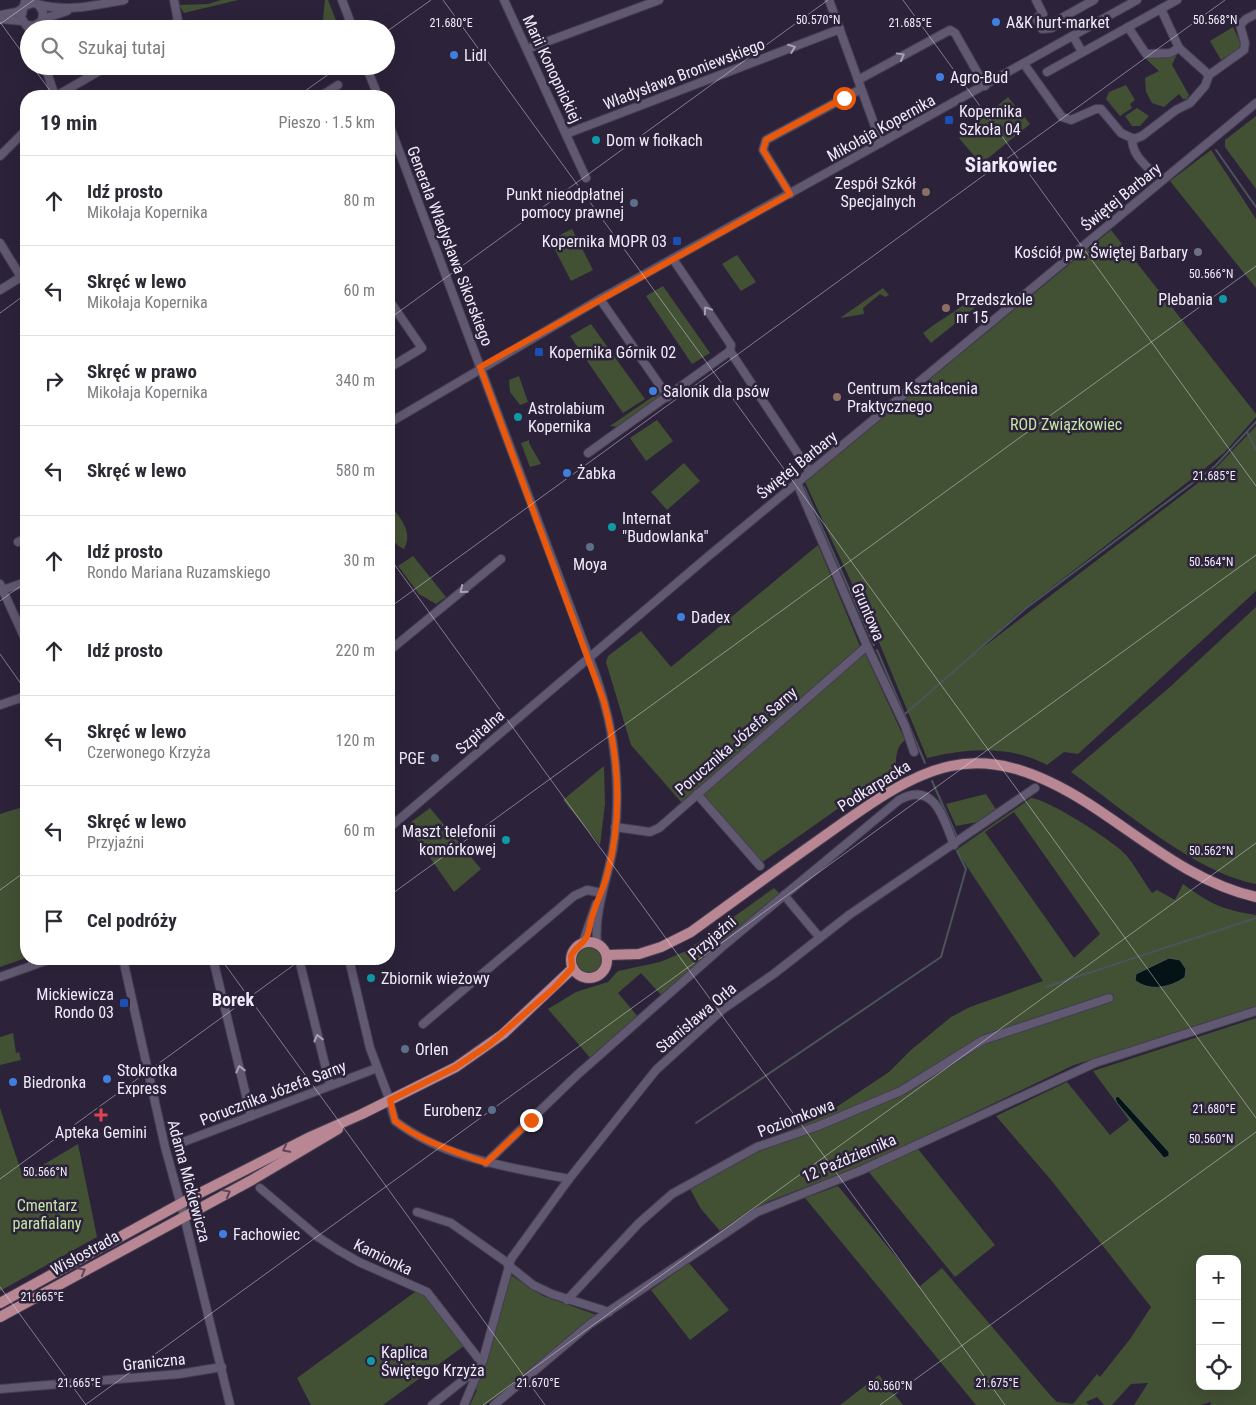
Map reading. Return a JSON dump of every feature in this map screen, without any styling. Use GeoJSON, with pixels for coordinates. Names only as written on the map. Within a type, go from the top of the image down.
{"type":"FeatureCollection","features":[{"type":"Feature","properties":{"kind":"main road","name":"Podkarpacka"},"geometry":{"type":"LineString","coordinates":[[607,959],[626,959],[631,955],[661,947],[692,932],[860,810],[897,786],[927,772],[963,764],[1003,766],[1043,778],[1091,806],[1180,865],[1222,887],[1256,897]]}},
{"type":"Feature","properties":{"kind":"main road"},"geometry":{"type":"LineString","coordinates":[[583,942],[597,943],[607,959],[605,969],[596,977],[590,979],[575,972],[571,956],[573,950],[583,942]]}},
{"type":"Feature","properties":{"kind":"main road"},"geometry":{"type":"LineString","coordinates":[[180,1204],[318,1133],[390,1100],[472,1057],[503,1034],[554,988],[575,972]]}},
{"type":"Feature","properties":{"kind":"main road"},"geometry":{"type":"LineString","coordinates":[[184,1216],[296,1155],[362,1114]]}},
{"type":"Feature","properties":{"kind":"main road","name":"Wisłostrada"},"geometry":{"type":"LineString","coordinates":[[0,1303],[180,1204]]}},
{"type":"Feature","properties":{"kind":"main road","name":"Wisłostrada"},"geometry":{"type":"LineString","coordinates":[[0,1317],[184,1216]]}},
{"type":"Feature","properties":{"kind":"street"},"geometry":{"type":"LineString","coordinates":[[47,20],[71,9],[124,0]]}},
{"type":"Feature","properties":{"kind":"street"},"geometry":{"type":"LineString","coordinates":[[174,0],[178,20]]}},
{"type":"Feature","properties":{"kind":"street"},"geometry":{"type":"LineString","coordinates":[[342,0],[350,20]]}},
{"type":"Feature","properties":{"kind":"street","name":"Marii Konopnickiej"},"geometry":{"type":"LineString","coordinates":[[504,0],[586,178]]}},
{"type":"Feature","properties":{"kind":"street"},"geometry":{"type":"LineString","coordinates":[[527,49],[658,0]]}},
{"type":"Feature","properties":{"kind":"street"},"geometry":{"type":"LineString","coordinates":[[829,0],[882,143]]}},
{"type":"Feature","properties":{"kind":"street"},"geometry":{"type":"LineString","coordinates":[[1036,0],[1043,14],[1036,18],[1042,29],[1052,28],[1058,20],[1094,0]]}},
{"type":"Feature","properties":{"kind":"street","name":"Mikołaja Kopernika"},"geometry":{"type":"LineString","coordinates":[[395,419],[480,367],[600,299],[1138,0]]}},
{"type":"Feature","properties":{"kind":"street"},"geometry":{"type":"LineString","coordinates":[[1047,72],[1177,0]]}},
{"type":"Feature","properties":{"kind":"street"},"geometry":{"type":"LineString","coordinates":[[0,17],[17,12],[24,5],[30,4],[71,9]]}},
{"type":"Feature","properties":{"kind":"street"},"geometry":{"type":"LineString","coordinates":[[37,4],[43,12],[42,20]]}},
{"type":"Feature","properties":{"kind":"street"},"geometry":{"type":"LineString","coordinates":[[24,5],[21,14],[24,20]]}},
{"type":"Feature","properties":{"kind":"street"},"geometry":{"type":"LineString","coordinates":[[1161,8],[1179,48],[1209,76]]}},
{"type":"Feature","properties":{"kind":"street"},"geometry":{"type":"LineString","coordinates":[[1024,64],[1062,117],[1071,120],[1096,109],[1103,110],[1121,133],[1132,138],[1142,136],[1176,110],[1190,103],[1206,86],[1209,76],[1244,50],[1245,44],[1240,25],[1246,19],[1256,14]]}},
{"type":"Feature","properties":{"kind":"street"},"geometry":{"type":"LineString","coordinates":[[0,17],[20,23]]}},
{"type":"Feature","properties":{"kind":"street"},"geometry":{"type":"LineString","coordinates":[[1128,27],[1146,54],[1150,56],[1170,53],[1179,48]]}},
{"type":"Feature","properties":{"kind":"street","name":"Władysława Broniewskiego"},"geometry":{"type":"LineString","coordinates":[[566,134],[840,29]]}},
{"type":"Feature","properties":{"kind":"street"},"geometry":{"type":"LineString","coordinates":[[858,80],[950,30],[955,32],[985,86]]}},
{"type":"Feature","properties":{"kind":"street"},"geometry":{"type":"LineString","coordinates":[[1073,36],[1082,52]]}},
{"type":"Feature","properties":{"kind":"street"},"geometry":{"type":"LineString","coordinates":[[48,75],[54,90]]}},
{"type":"Feature","properties":{"kind":"street"},"geometry":{"type":"LineString","coordinates":[[66,90],[92,75]]}},
{"type":"Feature","properties":{"kind":"street"},"geometry":{"type":"LineString","coordinates":[[370,75],[376,90]]}},
{"type":"Feature","properties":{"kind":"street"},"geometry":{"type":"LineString","coordinates":[[330,90],[338,85]]}},
{"type":"Feature","properties":{"kind":"street"},"geometry":{"type":"LineString","coordinates":[[790,194],[763,150],[766,140],[861,89]]}},
{"type":"Feature","properties":{"kind":"street","name":"Świętej Barbary"},"geometry":{"type":"LineString","coordinates":[[589,658],[810,472],[1256,103]]}},
{"type":"Feature","properties":{"kind":"street"},"geometry":{"type":"LineString","coordinates":[[0,156],[20,136]]}},
{"type":"Feature","properties":{"kind":"street"},"geometry":{"type":"LineString","coordinates":[[1132,138],[1132,147],[1135,154],[1150,168]]}},
{"type":"Feature","properties":{"kind":"street","name":"Generała Władysława Sikorskiego"},"geometry":{"type":"LineString","coordinates":[[395,140],[604,702],[615,749],[618,785],[616,826],[608,873],[583,942]]}},
{"type":"Feature","properties":{"kind":"street"},"geometry":{"type":"LineString","coordinates":[[0,244],[20,271]]}},
{"type":"Feature","properties":{"kind":"street"},"geometry":{"type":"LineString","coordinates":[[673,259],[731,344],[730,352],[810,472]]}},
{"type":"Feature","properties":{"kind":"street"},"geometry":{"type":"LineString","coordinates":[[0,290],[20,278]]}},
{"type":"Feature","properties":{"kind":"street"},"geometry":{"type":"LineString","coordinates":[[600,299],[668,397]]}},
{"type":"Feature","properties":{"kind":"street"},"geometry":{"type":"LineString","coordinates":[[395,309],[422,348],[395,364]]}},
{"type":"Feature","properties":{"kind":"street"},"geometry":{"type":"LineString","coordinates":[[588,453],[730,352]]}},
{"type":"Feature","properties":{"kind":"street","name":"Gruntowa"},"geometry":{"type":"LineString","coordinates":[[797,483],[867,646],[902,718],[914,752]]}},
{"type":"Feature","properties":{"kind":"street"},"geometry":{"type":"LineString","coordinates":[[395,645],[501,559]]}},
{"type":"Feature","properties":{"kind":"street"},"geometry":{"type":"LineString","coordinates":[[20,583],[1,588],[20,628]]}},
{"type":"Feature","properties":{"kind":"street","name":"Porucznika Józefa Sarny"},"geometry":{"type":"LineString","coordinates":[[616,826],[654,831],[867,646]]}},
{"type":"Feature","properties":{"kind":"street","name":"Szpitalna"},"geometry":{"type":"LineString","coordinates":[[395,821],[589,658]]}},
{"type":"Feature","properties":{"kind":"street"},"geometry":{"type":"LineString","coordinates":[[0,705],[20,698]]}},
{"type":"Feature","properties":{"kind":"street","name":"Stanisława Orła"},"geometry":{"type":"LineString","coordinates":[[464,1405],[483,1360],[508,1265],[569,1179],[656,1070],[722,1010],[775,973],[849,915],[954,846],[1035,788]]}},
{"type":"Feature","properties":{"kind":"street"},"geometry":{"type":"LineString","coordinates":[[697,794],[760,866]]}},
{"type":"Feature","properties":{"kind":"street","name":"Przyjaźni"},"geometry":{"type":"LineString","coordinates":[[486,1163],[576,1076],[784,895],[890,807],[910,795],[925,796],[934,802],[940,810],[954,846]]}},
{"type":"Feature","properties":{"kind":"street"},"geometry":{"type":"LineString","coordinates":[[423,1024],[574,896],[587,890],[602,893]]}},
{"type":"Feature","properties":{"kind":"street","name":"Generała Władysława Sikorskiego"},"geometry":{"type":"LineString","coordinates":[[597,943],[596,926],[602,893]]}},
{"type":"Feature","properties":{"kind":"street"},"geometry":{"type":"LineString","coordinates":[[784,895],[820,938]]}},
{"type":"Feature","properties":{"kind":"street"},"geometry":{"type":"LineString","coordinates":[[0,977],[34,965]]}},
{"type":"Feature","properties":{"kind":"street","name":"Adama Mickiewicza"},"geometry":{"type":"LineString","coordinates":[[123,965],[165,1147],[184,1216],[230,1405]]}},
{"type":"Feature","properties":{"kind":"street"},"geometry":{"type":"LineString","coordinates":[[213,965],[251,1116]]}},
{"type":"Feature","properties":{"kind":"street"},"geometry":{"type":"LineString","coordinates":[[300,965],[330,1085]]}},
{"type":"Feature","properties":{"kind":"street"},"geometry":{"type":"LineString","coordinates":[[350,965],[370,1048],[390,1100],[395,1121],[428,1142],[486,1163],[569,1179]]}},
{"type":"Feature","properties":{"kind":"street","name":"Poziomkowa"},"geometry":{"type":"LineString","coordinates":[[567,1300],[639,1223],[672,1194],[758,1147],[818,1126],[901,1091],[983,1040],[1109,998]]}},
{"type":"Feature","properties":{"kind":"street","name":"12 Października"},"geometry":{"type":"LineString","coordinates":[[494,1405],[580,1332],[718,1237],[765,1208],[862,1170],[1095,1063],[1256,1011]]}},
{"type":"Feature","properties":{"kind":"street","name":"Porucznika Józefa Sarny"},"geometry":{"type":"LineString","coordinates":[[178,1144],[377,1068]]}},
{"type":"Feature","properties":{"kind":"street","name":"Kamionka"},"geometry":{"type":"LineString","coordinates":[[260,1188],[318,1237],[338,1250],[358,1262],[427,1292],[478,1358],[483,1360]]}},
{"type":"Feature","properties":{"kind":"street"},"geometry":{"type":"LineString","coordinates":[[418,1212],[451,1223],[533,1285],[567,1300],[609,1312]]}},
{"type":"Feature","properties":{"kind":"street","name":"Graniczna"},"geometry":{"type":"LineString","coordinates":[[0,1389],[180,1374],[222,1367]]}},
{"type":"Feature","properties":{"kind":"street"},"geometry":{"type":"LineString","coordinates":[[432,1405],[467,1377],[477,1376]]}},
{"type":"Feature","properties":{"kind":"green space"},"geometry":{"type":"Polygon","coordinates":[[[221,0],[238,0],[184,13],[179,5],[208,4],[221,0]]]}},
{"type":"Feature","properties":{"kind":"green space"},"geometry":{"type":"Polygon","coordinates":[[[325,0],[328,0],[336,20],[323,20],[325,0]]]}},
{"type":"Feature","properties":{"kind":"green space"},"geometry":{"type":"Polygon","coordinates":[[[1233,27],[1241,44],[1239,49],[1221,60],[1210,41],[1233,27]]]}},
{"type":"Feature","properties":{"kind":"green space"},"geometry":{"type":"Polygon","coordinates":[[[1146,53],[1163,58],[1177,54],[1172,65],[1189,95],[1187,99],[1183,99],[1179,94],[1164,107],[1152,103],[1146,92],[1145,78],[1159,71],[1144,57],[1146,53]]]}},
{"type":"Feature","properties":{"kind":"green space"},"geometry":{"type":"Polygon","coordinates":[[[1126,85],[1135,100],[1130,104],[1132,108],[1120,116],[1106,99],[1109,92],[1126,85]]]}},
{"type":"Feature","properties":{"kind":"green space"},"geometry":{"type":"Polygon","coordinates":[[[1008,97],[1030,124],[981,164],[959,138],[1008,97]]]}},
{"type":"Feature","properties":{"kind":"green space"},"geometry":{"type":"Polygon","coordinates":[[[1137,108],[1149,116],[1140,126],[1132,126],[1125,116],[1137,108]]]}},
{"type":"Feature","properties":{"kind":"green space"},"geometry":{"type":"Polygon","coordinates":[[[1256,116],[1256,189],[1225,147],[1225,140],[1256,116]]]}},
{"type":"Feature","properties":{"kind":"green space"},"geometry":{"type":"Polygon","coordinates":[[[1211,150],[1256,219],[1256,288],[1170,181],[1211,150]]]}},
{"type":"Feature","properties":{"kind":"green space"},"geometry":{"type":"Polygon","coordinates":[[[572,229],[593,270],[571,281],[550,240],[572,229]]]}},
{"type":"Feature","properties":{"kind":"green space","name":"ROD Związkowiec"},"geometry":{"type":"Polygon","coordinates":[[[1111,230],[1256,414],[1256,417],[1224,453],[1016,615],[973,655],[1211,473],[1256,426],[1256,591],[1078,754],[1064,752],[1047,765],[1019,754],[988,750],[958,752],[927,758],[878,640],[805,482],[1111,230]]]}},
{"type":"Feature","properties":{"kind":"green space"},"geometry":{"type":"Polygon","coordinates":[[[737,255],[756,282],[741,291],[722,264],[737,255]]]}},
{"type":"Feature","properties":{"kind":"green space"},"geometry":{"type":"Polygon","coordinates":[[[663,286],[710,353],[692,364],[646,296],[663,286]]]}},
{"type":"Feature","properties":{"kind":"green space"},"geometry":{"type":"Polygon","coordinates":[[[883,288],[889,295],[885,297],[880,294],[863,308],[864,314],[840,318],[883,288]]]}},
{"type":"Feature","properties":{"kind":"green space"},"geometry":{"type":"Polygon","coordinates":[[[978,294],[983,301],[931,343],[923,333],[978,294]]]}},
{"type":"Feature","properties":{"kind":"green space"},"geometry":{"type":"Polygon","coordinates":[[[591,324],[645,399],[623,413],[570,336],[591,324]]]}},
{"type":"Feature","properties":{"kind":"green space"},"geometry":{"type":"Polygon","coordinates":[[[519,376],[528,402],[520,405],[510,392],[509,380],[519,376]]]}},
{"type":"Feature","properties":{"kind":"green space"},"geometry":{"type":"Polygon","coordinates":[[[661,391],[658,400],[619,427],[610,426],[661,391]]]}},
{"type":"Feature","properties":{"kind":"green space"},"geometry":{"type":"Polygon","coordinates":[[[657,420],[673,441],[646,461],[630,438],[657,420]]]}},
{"type":"Feature","properties":{"kind":"green space"},"geometry":{"type":"Polygon","coordinates":[[[529,440],[541,464],[530,467],[521,443],[529,440]]]}},
{"type":"Feature","properties":{"kind":"green space"},"geometry":{"type":"Polygon","coordinates":[[[684,463],[700,481],[667,510],[651,492],[684,463]]]}},
{"type":"Feature","properties":{"kind":"green space"},"geometry":{"type":"Polygon","coordinates":[[[395,511],[404,524],[407,536],[404,549],[395,542],[395,511]]]}},
{"type":"Feature","properties":{"kind":"green space"},"geometry":{"type":"Polygon","coordinates":[[[818,545],[860,646],[682,803],[631,745],[606,662],[608,656],[641,631],[671,667],[818,545]]]}},
{"type":"Feature","properties":{"kind":"green space"},"geometry":{"type":"Polygon","coordinates":[[[413,556],[446,597],[436,604],[419,594],[398,566],[413,556]]]}},
{"type":"Feature","properties":{"kind":"green space"},"geometry":{"type":"Polygon","coordinates":[[[1256,607],[1256,884],[1208,867],[1184,853],[1136,821],[1071,772],[1170,687],[1256,607]]]}},
{"type":"Feature","properties":{"kind":"green space"},"geometry":{"type":"Polygon","coordinates":[[[865,653],[905,740],[898,750],[896,772],[870,786],[761,863],[701,796],[865,653]]]}},
{"type":"Feature","properties":{"kind":"green space"},"geometry":{"type":"Polygon","coordinates":[[[604,766],[605,804],[600,845],[563,800],[604,766]]]}},
{"type":"Feature","properties":{"kind":"green space"},"geometry":{"type":"Polygon","coordinates":[[[986,794],[997,811],[983,821],[956,826],[946,804],[986,794]]]}},
{"type":"Feature","properties":{"kind":"green space"},"geometry":{"type":"Polygon","coordinates":[[[1031,798],[1040,800],[1066,813],[1109,841],[1126,855],[1152,893],[1157,890],[1175,900],[1183,884],[1201,897],[1217,905],[1234,911],[1256,915],[1256,1008],[1074,1065],[873,1161],[767,1202],[720,1231],[701,1209],[689,1187],[762,1142],[823,1116],[889,1072],[911,1050],[951,1017],[970,1007],[1043,981],[956,850],[1031,798]],[[1014,812],[985,832],[1074,958],[1100,934],[1014,812]]]}},
{"type":"Feature","properties":{"kind":"green space"},"geometry":{"type":"Polygon","coordinates":[[[20,808],[20,960],[0,967],[0,814],[20,808]]]}},
{"type":"Feature","properties":{"kind":"green space"},"geometry":{"type":"Polygon","coordinates":[[[430,808],[481,869],[454,892],[407,825],[430,808]]]}},
{"type":"Feature","properties":{"kind":"green space"},"geometry":{"type":"Polygon","coordinates":[[[774,888],[780,894],[663,997],[641,973],[618,993],[639,1018],[592,1060],[548,1009],[576,992],[608,982],[618,971],[660,962],[686,951],[774,888]]]}},
{"type":"Feature","properties":{"kind":"green space"},"geometry":{"type":"Polygon","coordinates":[[[589,947],[598,951],[602,960],[598,969],[589,973],[580,969],[576,960],[580,951],[589,947]]]}},
{"type":"Feature","properties":{"kind":"green space"},"geometry":{"type":"Polygon","coordinates":[[[1256,1018],[1256,1405],[1210,1405],[1211,1402],[1200,1405],[1134,1405],[1148,1383],[1131,1384],[1112,1405],[1104,1405],[1097,1397],[1086,1402],[1089,1405],[976,1405],[805,1198],[838,1186],[920,1286],[942,1268],[1050,1395],[1057,1402],[1073,1404],[1097,1374],[1100,1377],[1130,1339],[1151,1307],[1051,1180],[996,1116],[1067,1082],[1110,1135],[1129,1120],[1093,1071],[1256,1018]]]}},
{"type":"Feature","properties":{"kind":"green space"},"geometry":{"type":"Polygon","coordinates":[[[13,1033],[16,1053],[19,1052],[21,1060],[0,1065],[0,1037],[13,1033]]]}},
{"type":"Feature","properties":{"kind":"green space","name":"Cmentarz parafialany"},"geometry":{"type":"Polygon","coordinates":[[[0,1108],[23,1177],[78,1144],[97,1237],[0,1291],[0,1108]]]}},
{"type":"Feature","properties":{"kind":"green space"},"geometry":{"type":"Polygon","coordinates":[[[918,1149],[995,1245],[955,1277],[868,1171],[918,1149]]]}},
{"type":"Feature","properties":{"kind":"green space"},"geometry":{"type":"Polygon","coordinates":[[[689,1263],[729,1310],[690,1340],[651,1290],[689,1263]]]}},
{"type":"Feature","properties":{"kind":"green space"},"geometry":{"type":"Polygon","coordinates":[[[509,1274],[543,1296],[597,1315],[496,1399],[485,1405],[470,1405],[477,1390],[475,1389],[509,1274]]]}},
{"type":"Feature","properties":{"kind":"green space"},"geometry":{"type":"Polygon","coordinates":[[[415,1292],[424,1295],[464,1346],[383,1405],[311,1405],[297,1378],[415,1292]]]}},
{"type":"Feature","properties":{"kind":"green space"},"geometry":{"type":"Polygon","coordinates":[[[879,1375],[903,1405],[840,1405],[879,1375]]]}},
{"type":"Feature","properties":{"kind":"shaded area"},"geometry":{"type":"Polygon","coordinates":[[[1169,958],[1180,960],[1186,969],[1185,977],[1173,984],[1160,987],[1146,986],[1135,980],[1136,974],[1169,958]]]}},
{"type":"Feature","properties":{"kind":"shaded area"},"geometry":{"type":"Polygon","coordinates":[[[1118,1096],[1169,1152],[1169,1156],[1164,1158],[1117,1103],[1115,1098],[1118,1096]]]}},
{"type":"Feature","properties":{"kind":"waterway"},"geometry":{"type":"LineString","coordinates":[[1216,150],[1256,207]]}},
{"type":"Feature","properties":{"kind":"waterway"},"geometry":{"type":"LineString","coordinates":[[905,714],[1025,609],[1215,466],[1256,422]]}},
{"type":"Feature","properties":{"kind":"waterway"},"geometry":{"type":"LineString","coordinates":[[1247,432],[1256,450]]}},
{"type":"Feature","properties":{"kind":"waterway"},"geometry":{"type":"LineString","coordinates":[[804,487],[874,645]]}},
{"type":"Feature","properties":{"kind":"waterway"},"geometry":{"type":"LineString","coordinates":[[877,650],[925,763]]}},
{"type":"Feature","properties":{"kind":"waterway"},"geometry":{"type":"LineString","coordinates":[[932,781],[957,837]]}},
{"type":"Feature","properties":{"kind":"waterway"},"geometry":{"type":"LineString","coordinates":[[696,1123],[941,957],[966,869],[957,851]]}},
{"type":"Feature","properties":{"kind":"waterway"},"geometry":{"type":"LineString","coordinates":[[1046,987],[1256,918]]}},
{"type":"Feature","properties":{"kind":"place","name":"A&K hurt-market"},"geometry":{"type":"Point","coordinates":[996,22]}},
{"type":"Feature","properties":{"kind":"place","name":"Lidl"},"geometry":{"type":"Point","coordinates":[454,55]}},
{"type":"Feature","properties":{"kind":"place","name":"Agro-Bud"},"geometry":{"type":"Point","coordinates":[940,77]}},
{"type":"Feature","properties":{"kind":"place","name":"Kopernika Szkoła 04"},"geometry":{"type":"Point","coordinates":[949,120]}},
{"type":"Feature","properties":{"kind":"place","name":"Dom w fiołkach"},"geometry":{"type":"Point","coordinates":[596,140]}},
{"type":"Feature","properties":{"kind":"place","name":"Zespół Szkół Specjalnych"},"geometry":{"type":"Point","coordinates":[926,192]}},
{"type":"Feature","properties":{"kind":"place","name":"Punkt nieodpłatnej pomocy prawnej"},"geometry":{"type":"Point","coordinates":[634,203]}},
{"type":"Feature","properties":{"kind":"place","name":"Kopernika MOPR 03"},"geometry":{"type":"Point","coordinates":[677,241]}},
{"type":"Feature","properties":{"kind":"place","name":"Kościół pw. Świętej Barbary"},"geometry":{"type":"Point","coordinates":[1198,252]}},
{"type":"Feature","properties":{"kind":"place","name":"Plebania"},"geometry":{"type":"Point","coordinates":[1223,299]}},
{"type":"Feature","properties":{"kind":"place","name":"Przedszkole nr 15"},"geometry":{"type":"Point","coordinates":[946,308]}},
{"type":"Feature","properties":{"kind":"place","name":"Kopernika Górnik 02"},"geometry":{"type":"Point","coordinates":[539,352]}},
{"type":"Feature","properties":{"kind":"place","name":"Salonik dla psów"},"geometry":{"type":"Point","coordinates":[653,391]}},
{"type":"Feature","properties":{"kind":"place","name":"Centrum Kształcenia Praktycznego"},"geometry":{"type":"Point","coordinates":[837,397]}},
{"type":"Feature","properties":{"kind":"place","name":"Astrolabium Kopernika"},"geometry":{"type":"Point","coordinates":[518,417]}},
{"type":"Feature","properties":{"kind":"place","name":"Żabka"},"geometry":{"type":"Point","coordinates":[567,473]}},
{"type":"Feature","properties":{"kind":"place","name":"Internat \"Budowlanka\""},"geometry":{"type":"Point","coordinates":[612,527]}},
{"type":"Feature","properties":{"kind":"place","name":"Moya"},"geometry":{"type":"Point","coordinates":[590,547]}},
{"type":"Feature","properties":{"kind":"place","name":"Dadex"},"geometry":{"type":"Point","coordinates":[681,617]}},
{"type":"Feature","properties":{"kind":"place","name":"PGE"},"geometry":{"type":"Point","coordinates":[435,758]}},
{"type":"Feature","properties":{"kind":"place","name":"Maszt telefonii komórkowej"},"geometry":{"type":"Point","coordinates":[506,840]}},
{"type":"Feature","properties":{"kind":"place","name":"Zbiornik wieżowy"},"geometry":{"type":"Point","coordinates":[371,978]}},
{"type":"Feature","properties":{"kind":"place","name":"Mickiewicza Rondo 03"},"geometry":{"type":"Point","coordinates":[124,1003]}},
{"type":"Feature","properties":{"kind":"place","name":"Orlen"},"geometry":{"type":"Point","coordinates":[405,1049]}},
{"type":"Feature","properties":{"kind":"place","name":"Stokrotka Express"},"geometry":{"type":"Point","coordinates":[107,1079]}},
{"type":"Feature","properties":{"kind":"place","name":"Biedronka"},"geometry":{"type":"Point","coordinates":[13,1082]}},
{"type":"Feature","properties":{"kind":"place","name":"Eurobenz"},"geometry":{"type":"Point","coordinates":[492,1110]}},
{"type":"Feature","properties":{"kind":"place","name":"Apteka Gemini"},"geometry":{"type":"Point","coordinates":[101,1115]}},
{"type":"Feature","properties":{"kind":"place","name":"Fachowiec"},"geometry":{"type":"Point","coordinates":[223,1234]}},
{"type":"Feature","properties":{"kind":"place","name":"Kaplica Świętego Krzyża"},"geometry":{"type":"Point","coordinates":[371,1361]}},
{"type":"Feature","properties":{"kind":"district","name":"Siarkowiec"},"geometry":{"type":"Point","coordinates":[1011,165]}},
{"type":"Feature","properties":{"kind":"district","name":"Borek"},"geometry":{"type":"Point","coordinates":[233,999]}},
{"type":"Feature","properties":{"kind":"route"},"geometry":{"type":"LineString","coordinates":[[531,1120],[486,1163],[428,1142],[404,1128],[395,1121],[390,1100],[456,1067],[490,1044],[554,988],[572,968],[571,956],[573,950],[587,936],[596,903],[602,893],[608,873],[616,826],[618,785],[615,749],[604,702],[596,676],[480,367],[790,194],[763,150],[766,140],[844,98]]}}]}
